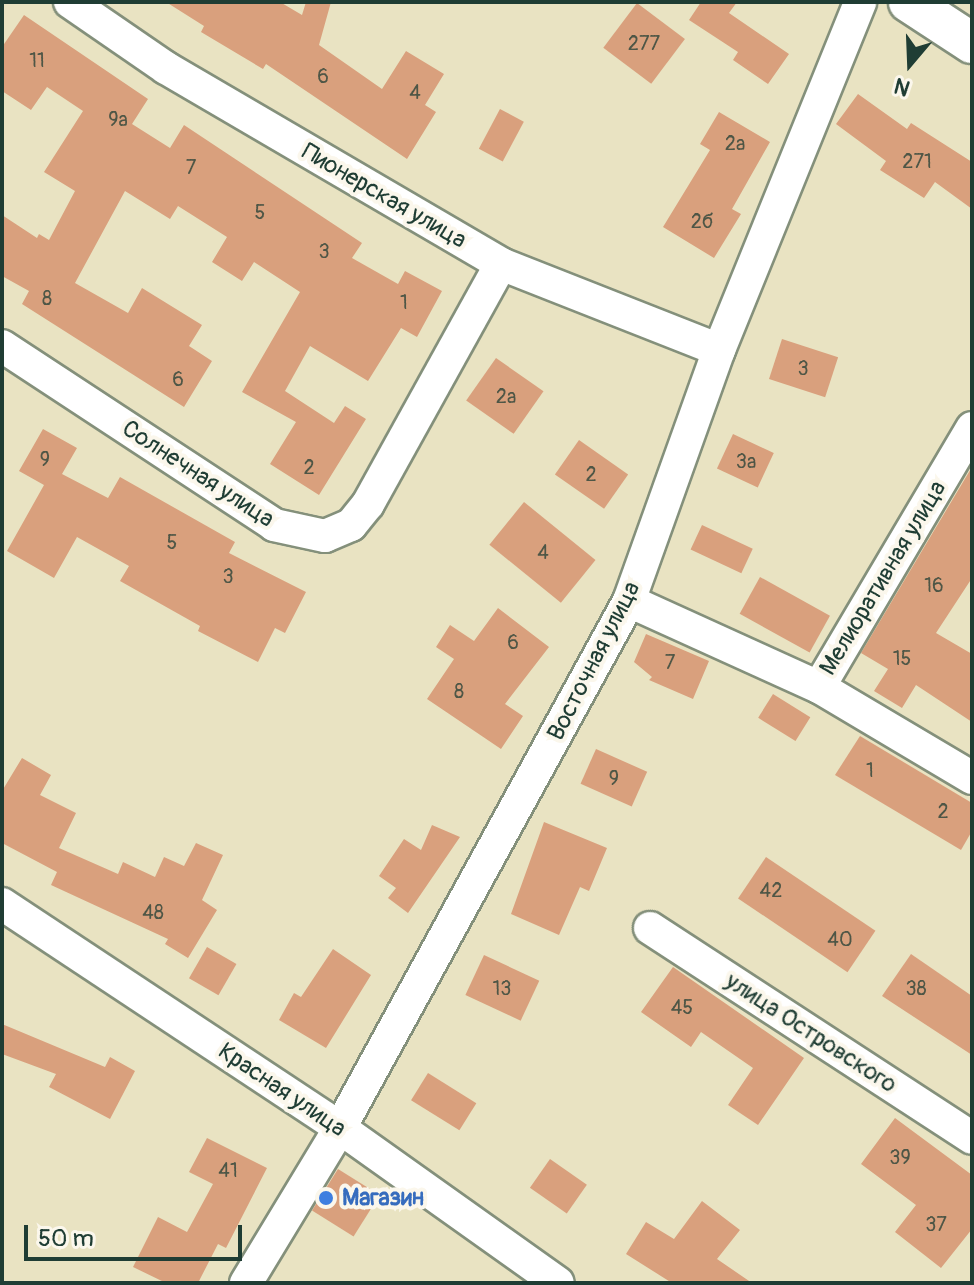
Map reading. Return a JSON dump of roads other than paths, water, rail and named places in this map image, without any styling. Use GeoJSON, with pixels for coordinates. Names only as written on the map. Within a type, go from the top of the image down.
{"type":"FeatureCollection","features":[{"type":"Feature","properties":{"kind":"street","name":"Пионерская улица"},"geometry":{"type":"LineString","coordinates":[[70,2],[166,68],[501,264],[719,350]]}},
{"type":"Feature","properties":{"kind":"street","name":"Восточная улица"},"geometry":{"type":"LineString","coordinates":[[246,1283],[340,1128],[629,601],[719,350],[860,2]]}},
{"type":"Feature","properties":{"kind":"street"},"geometry":{"type":"LineString","coordinates":[[909,2],[972,43]]}},
{"type":"Feature","properties":{"kind":"street","name":"Солнечная улица"},"geometry":{"type":"LineString","coordinates":[[2,346],[274,525],[325,536],[351,525],[368,504],[501,264]]}},
{"type":"Feature","properties":{"kind":"street","name":"Мелиоративная улица"},"geometry":{"type":"LineString","coordinates":[[819,687],[972,428]]}},
{"type":"Feature","properties":{"kind":"street","name":"Мелиоративная улица"},"geometry":{"type":"LineString","coordinates":[[629,601],[819,687],[972,778]]}},
{"type":"Feature","properties":{"kind":"street","name":"Красная улица"},"geometry":{"type":"LineString","coordinates":[[2,904],[340,1128],[558,1283]]}},
{"type":"Feature","properties":{"kind":"street","name":"улица Островского"},"geometry":{"type":"LineString","coordinates":[[650,928],[972,1138]]}},
{"type":"Feature","properties":{"kind":"place","name":"Магазин"},"geometry":{"type":"Point","coordinates":[326,1198]}}]}
